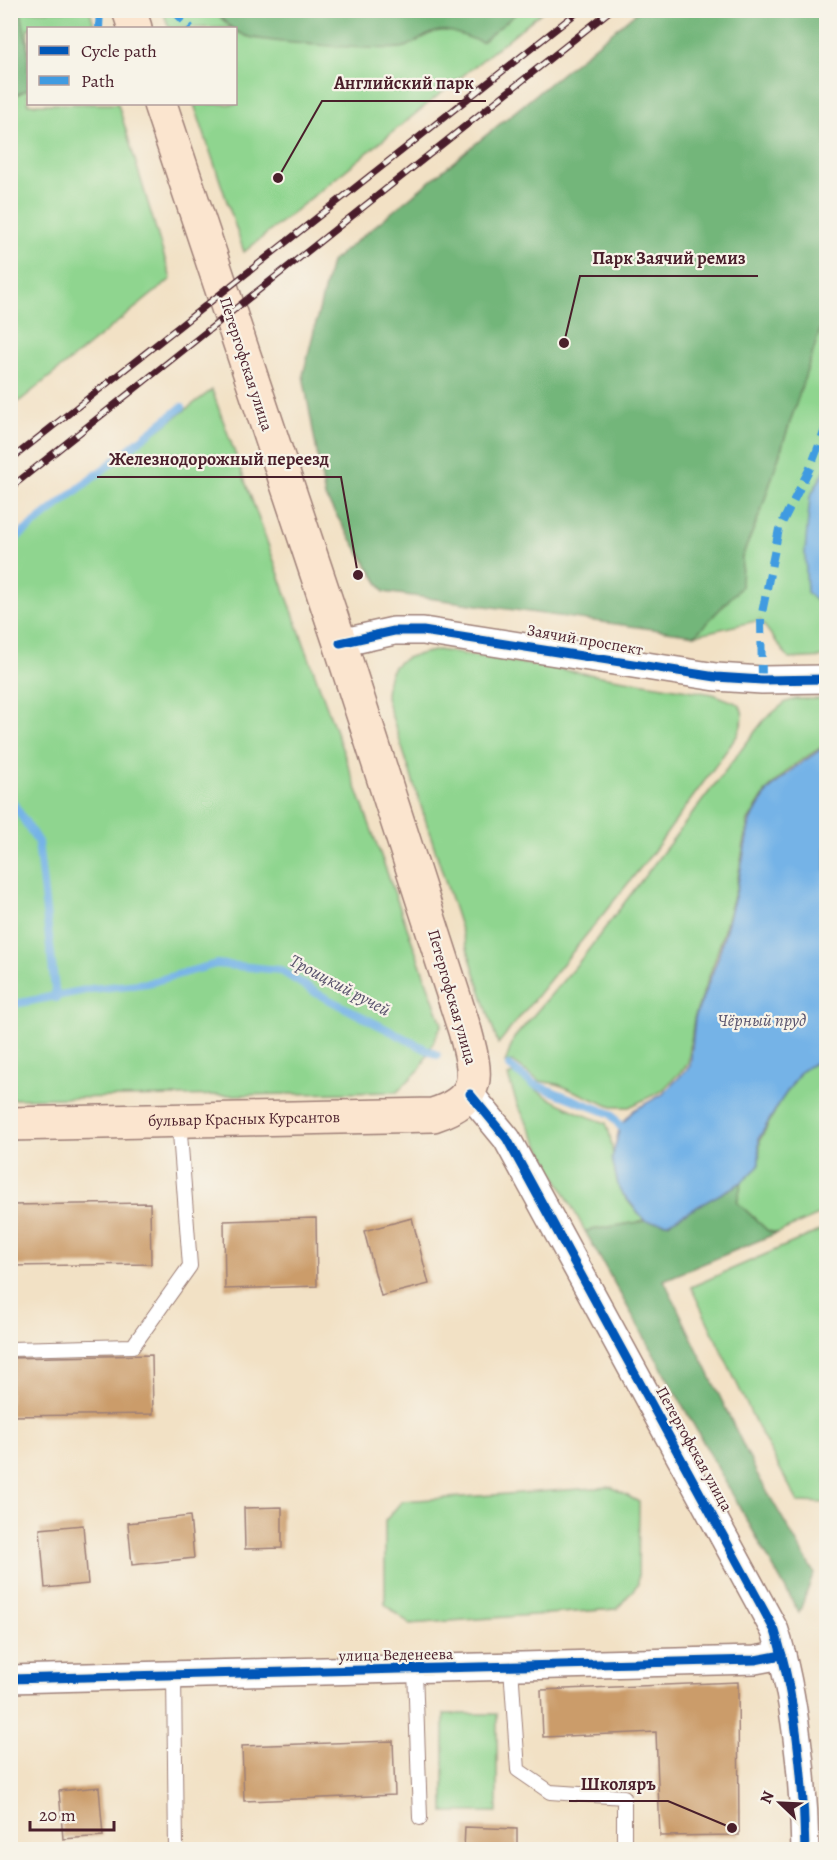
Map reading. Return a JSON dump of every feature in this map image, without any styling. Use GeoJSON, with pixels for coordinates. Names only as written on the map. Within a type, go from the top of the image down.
{"type":"FeatureCollection","features":[{"type":"Feature","properties":{"kind":"main road"},"geometry":{"type":"LineString","coordinates":[[129,10],[135,27]]}},
{"type":"Feature","properties":{"kind":"main road","name":"Петергофская улица"},"geometry":{"type":"LineString","coordinates":[[160,105],[340,643],[465,1031],[473,1061],[474,1081],[470,1094]]}},
{"type":"Feature","properties":{"kind":"main road","name":"бульвар Красных Курсантов"},"geometry":{"type":"LineString","coordinates":[[10,1124],[433,1115],[452,1109],[470,1094]]}},
{"type":"Feature","properties":{"kind":"street","name":"Заячий проспект"},"geometry":{"type":"LineString","coordinates":[[340,643],[394,632],[423,631],[716,677],[762,680],[826,679]]}},
{"type":"Feature","properties":{"kind":"street","name":"Петергофская улица"},"geometry":{"type":"LineString","coordinates":[[470,1094],[507,1138],[775,1631],[782,1655],[812,1845]]}},
{"type":"Feature","properties":{"kind":"street","name":"улица Веденеева"},"geometry":{"type":"LineString","coordinates":[[10,1678],[755,1660],[782,1655]]}},
{"type":"Feature","properties":{"kind":"lane"},"geometry":{"type":"LineString","coordinates":[[10,1349],[133,1346],[190,1266],[179,1120]]}},
{"type":"Feature","properties":{"kind":"lane"},"geometry":{"type":"LineString","coordinates":[[511,1667],[518,1770],[550,1792],[624,1797],[624,1850]]}},
{"type":"Feature","properties":{"kind":"lane"},"geometry":{"type":"LineString","coordinates":[[415,1669],[420,1818]]}},
{"type":"Feature","properties":{"kind":"lane"},"geometry":{"type":"LineString","coordinates":[[174,1675],[176,1850]]}},
{"type":"Feature","properties":{"kind":"green space"},"geometry":{"type":"Polygon","coordinates":[[[11,10],[21,11],[27,44],[27,90],[11,98],[11,10]]]}},
{"type":"Feature","properties":{"kind":"green space"},"geometry":{"type":"Polygon","coordinates":[[[11,11],[90,11],[95,27],[27,27],[27,105],[118,105],[171,279],[11,408],[11,11]]]}},
{"type":"Feature","properties":{"kind":"green space"},"geometry":{"type":"Polygon","coordinates":[[[163,11],[543,11],[244,252],[194,105],[237,105],[237,27],[169,27],[163,11]]]}},
{"type":"Feature","properties":{"kind":"green space"},"geometry":{"type":"Polygon","coordinates":[[[215,11],[519,11],[482,42],[456,33],[441,31],[405,47],[395,48],[353,47],[257,38],[237,32],[237,27],[230,27],[215,11]]]}},
{"type":"Feature","properties":{"kind":"green space"},"geometry":{"type":"Polygon","coordinates":[[[638,11],[826,11],[826,312],[761,511],[742,557],[741,587],[695,635],[384,592],[325,497],[303,375],[331,262],[638,11]]]}},
{"type":"Feature","properties":{"kind":"green space"},"geometry":{"type":"Polygon","coordinates":[[[826,312],[826,468],[810,497],[807,592],[826,611],[826,657],[789,659],[760,620],[695,635],[741,587],[742,557],[761,511],[826,312]]]}},
{"type":"Feature","properties":{"kind":"green space"},"geometry":{"type":"Polygon","coordinates":[[[212,390],[442,1024],[421,1068],[397,1092],[11,1099],[11,540],[212,390]]]}},
{"type":"Feature","properties":{"kind":"green space"},"geometry":{"type":"Polygon","coordinates":[[[438,650],[713,694],[739,704],[743,716],[737,736],[651,855],[498,1044],[386,698],[387,684],[394,667],[407,658],[438,650]]]}},
{"type":"Feature","properties":{"kind":"green space"},"geometry":{"type":"Polygon","coordinates":[[[796,699],[826,699],[826,744],[793,766],[767,790],[748,821],[736,889],[716,957],[694,1018],[688,1064],[662,1091],[629,1107],[612,1107],[557,1084],[539,1081],[513,1062],[505,1063],[514,1038],[579,962],[764,720],[786,702],[796,699]]]}},
{"type":"Feature","properties":{"kind":"green space"},"geometry":{"type":"Polygon","coordinates":[[[826,1056],[826,1212],[777,1233],[768,1231],[737,1202],[742,1182],[759,1166],[760,1140],[780,1102],[801,1071],[826,1056]]]}},
{"type":"Feature","properties":{"kind":"green space"},"geometry":{"type":"Polygon","coordinates":[[[515,1073],[558,1103],[606,1123],[611,1138],[619,1187],[645,1221],[585,1231],[517,1104],[508,1076],[515,1073]]]}},
{"type":"Feature","properties":{"kind":"green space"},"geometry":{"type":"Polygon","coordinates":[[[742,1182],[737,1202],[768,1231],[777,1233],[664,1280],[757,1474],[814,1573],[799,1613],[585,1231],[645,1221],[668,1223],[742,1182]]]}},
{"type":"Feature","properties":{"kind":"green space"},"geometry":{"type":"Polygon","coordinates":[[[826,1228],[826,1503],[798,1502],[759,1430],[691,1287],[826,1228]]]}},
{"type":"Feature","properties":{"kind":"green space"},"geometry":{"type":"Polygon","coordinates":[[[611,1487],[639,1502],[638,1584],[617,1609],[409,1624],[385,1604],[385,1521],[402,1501],[611,1487]]]}},
{"type":"Feature","properties":{"kind":"green space"},"geometry":{"type":"Polygon","coordinates":[[[444,1714],[497,1714],[497,1812],[444,1812],[444,1714]]]}},
{"type":"Feature","properties":{"kind":"water"},"geometry":{"type":"Polygon","coordinates":[[[826,468],[826,611],[807,592],[805,552],[810,497],[826,468]]]}},
{"type":"Feature","properties":{"kind":"water","name":"Чёрный пруд"},"geometry":{"type":"Polygon","coordinates":[[[826,746],[826,1056],[801,1071],[780,1102],[759,1138],[759,1166],[742,1182],[668,1223],[645,1221],[619,1189],[612,1159],[620,1126],[634,1110],[663,1094],[690,1066],[695,1018],[718,958],[737,889],[750,821],[768,791],[794,768],[826,746]]]}},
{"type":"Feature","properties":{"kind":"building"},"geometry":{"type":"Polygon","coordinates":[[[150,1203],[151,1264],[10,1266],[10,1205],[150,1203]]]}},
{"type":"Feature","properties":{"kind":"building"},"geometry":{"type":"Polygon","coordinates":[[[316,1218],[317,1286],[225,1289],[224,1221],[316,1218]]]}},
{"type":"Feature","properties":{"kind":"building"},"geometry":{"type":"Polygon","coordinates":[[[412,1218],[429,1284],[381,1296],[364,1231],[412,1218]]]}},
{"type":"Feature","properties":{"kind":"building"},"geometry":{"type":"Polygon","coordinates":[[[152,1355],[153,1414],[10,1416],[10,1358],[152,1355]]]}},
{"type":"Feature","properties":{"kind":"building"},"geometry":{"type":"Polygon","coordinates":[[[282,1507],[282,1548],[245,1549],[244,1508],[282,1507]]]}},
{"type":"Feature","properties":{"kind":"building"},"geometry":{"type":"Polygon","coordinates":[[[190,1516],[194,1558],[132,1565],[128,1523],[190,1516]]]}},
{"type":"Feature","properties":{"kind":"building"},"geometry":{"type":"Polygon","coordinates":[[[83,1525],[88,1584],[45,1588],[40,1529],[83,1525]]]}},
{"type":"Feature","properties":{"kind":"building"},"geometry":{"type":"Polygon","coordinates":[[[738,1682],[739,1835],[660,1836],[656,1732],[543,1737],[541,1690],[738,1682]]]}},
{"type":"Feature","properties":{"kind":"building"},"geometry":{"type":"Polygon","coordinates":[[[393,1741],[395,1795],[244,1801],[242,1746],[393,1741]]]}},
{"type":"Feature","properties":{"kind":"building"},"geometry":{"type":"Polygon","coordinates":[[[99,1787],[103,1836],[63,1839],[59,1791],[99,1787]]]}},
{"type":"Feature","properties":{"kind":"building"},"geometry":{"type":"Polygon","coordinates":[[[465,1827],[517,1829],[517,1850],[464,1850],[465,1827]]]}},
{"type":"Feature","properties":{"kind":"waterway"},"geometry":{"type":"LineString","coordinates":[[10,543],[182,407]]}},
{"type":"Feature","properties":{"kind":"waterway"},"geometry":{"type":"LineString","coordinates":[[10,798],[38,842],[56,998]]}},
{"type":"Feature","properties":{"kind":"waterway","name":"Троицкий ручей"},"geometry":{"type":"LineString","coordinates":[[10,1005],[91,989],[148,983],[216,964],[280,970],[318,994],[437,1055]]}},
{"type":"Feature","properties":{"kind":"waterway","name":"Троицкий ручей"},"geometry":{"type":"LineString","coordinates":[[509,1066],[533,1084],[611,1114],[620,1126],[630,1132]]}},
{"type":"Feature","properties":{"kind":"railway"},"geometry":{"type":"LineString","coordinates":[[10,460],[580,10]]}},
{"type":"Feature","properties":{"kind":"railway"},"geometry":{"type":"LineString","coordinates":[[10,488],[611,10]]}},
{"type":"Feature","properties":{"kind":"marked path"},"geometry":{"type":"LineString","coordinates":[[99,27],[100,10]]}},
{"type":"Feature","properties":{"kind":"marked path"},"geometry":{"type":"LineString","coordinates":[[173,10],[190,27]]}},
{"type":"Feature","properties":{"kind":"marked path"},"geometry":{"type":"LineString","coordinates":[[762,680],[761,618],[779,529],[811,466],[826,427]]}},
{"type":"Feature","properties":{"kind":"cycle path"},"geometry":{"type":"LineString","coordinates":[[340,643],[394,631],[423,631],[716,677],[762,680],[826,679]]}},
{"type":"Feature","properties":{"kind":"cycle path"},"geometry":{"type":"LineString","coordinates":[[470,1094],[507,1139],[775,1631],[788,1682],[797,1739],[803,1796],[805,1850]]}},
{"type":"Feature","properties":{"kind":"cycle path"},"geometry":{"type":"LineString","coordinates":[[10,1679],[755,1660],[782,1655]]}},
{"type":"Feature","properties":{"kind":"place","name":"Английский парк"},"geometry":{"type":"Point","coordinates":[278,178]}},
{"type":"Feature","properties":{"kind":"place","name":"Парк Заячий ремиз"},"geometry":{"type":"Point","coordinates":[564,343]}},
{"type":"Feature","properties":{"kind":"place","name":"Железнодорожный переезд"},"geometry":{"type":"Point","coordinates":[358,575]}},
{"type":"Feature","properties":{"kind":"place","name":"Школяръ"},"geometry":{"type":"Point","coordinates":[732,1828]}}]}
